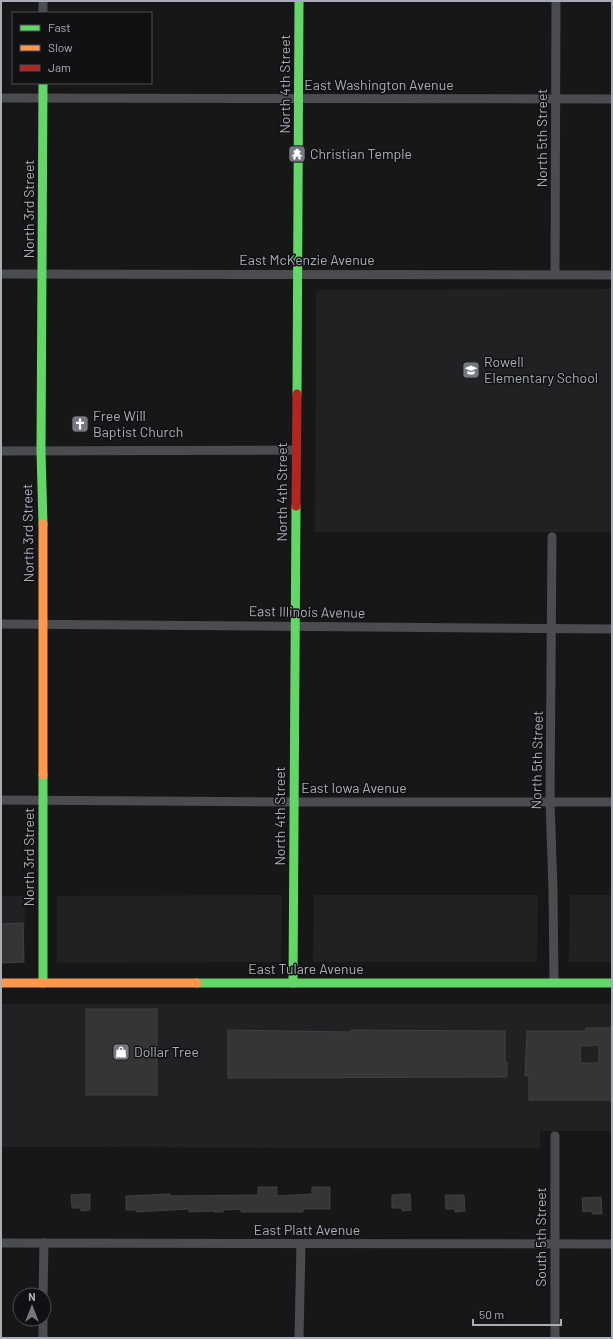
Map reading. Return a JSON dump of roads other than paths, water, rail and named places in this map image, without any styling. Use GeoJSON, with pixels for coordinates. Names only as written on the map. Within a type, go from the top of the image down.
{"type":"FeatureCollection","features":[{"type":"Feature","properties":{"kind":"street"},"geometry":{"type":"LineString","coordinates":[[43,1],[43,12]]}},
{"type":"Feature","properties":{"kind":"street","name":"North 4th Street"},"geometry":{"type":"LineString","coordinates":[[294,983],[299,1]]}},
{"type":"Feature","properties":{"kind":"street","name":"North 5th Street"},"geometry":{"type":"LineString","coordinates":[[555,274],[556,1]]}},
{"type":"Feature","properties":{"kind":"street","name":"North 3rd Street"},"geometry":{"type":"LineString","coordinates":[[43,84],[41,451],[43,624],[43,983]]}},
{"type":"Feature","properties":{"kind":"street","name":"East Washington Avenue"},"geometry":{"type":"LineString","coordinates":[[1,98],[612,99]]}},
{"type":"Feature","properties":{"kind":"street","name":"East McKenzie Avenue"},"geometry":{"type":"LineString","coordinates":[[1,274],[612,274]]}},
{"type":"Feature","properties":{"kind":"street"},"geometry":{"type":"LineString","coordinates":[[1,451],[296,450]]}},
{"type":"Feature","properties":{"kind":"street","name":"North 5th Street"},"geometry":{"type":"LineString","coordinates":[[552,538],[550,802],[554,983]]}},
{"type":"Feature","properties":{"kind":"street","name":"East Illinois Avenue"},"geometry":{"type":"LineString","coordinates":[[1,624],[612,629]]}},
{"type":"Feature","properties":{"kind":"street","name":"East Iowa Avenue"},"geometry":{"type":"LineString","coordinates":[[1,800],[612,802]]}},
{"type":"Feature","properties":{"kind":"street","name":"East Tulare Avenue"},"geometry":{"type":"LineString","coordinates":[[1,983],[612,983]]}},
{"type":"Feature","properties":{"kind":"street","name":"South 5th Street"},"geometry":{"type":"LineString","coordinates":[[555,1136],[555,1338]]}},
{"type":"Feature","properties":{"kind":"street","name":"East Platt Avenue"},"geometry":{"type":"LineString","coordinates":[[1,1243],[612,1244]]}},
{"type":"Feature","properties":{"kind":"street"},"geometry":{"type":"LineString","coordinates":[[43,1287],[44,1243]]}},
{"type":"Feature","properties":{"kind":"street"},"geometry":{"type":"LineString","coordinates":[[299,1338],[301,1244]]}},
{"type":"Feature","properties":{"kind":"street"},"geometry":{"type":"LineString","coordinates":[[43,1327],[43,1338]]}},
{"type":"Feature","properties":{"kind":"place","name":"Christian Temple"},"geometry":{"type":"Point","coordinates":[297,154]}},
{"type":"Feature","properties":{"kind":"place","name":"Rowell Elementary School"},"geometry":{"type":"Point","coordinates":[471,370]}},
{"type":"Feature","properties":{"kind":"place","name":"Free Will Baptist Church"},"geometry":{"type":"Point","coordinates":[80,424]}},
{"type":"Feature","properties":{"kind":"place","name":"Dollar Tree"},"geometry":{"type":"Point","coordinates":[121,1052]}}]}
